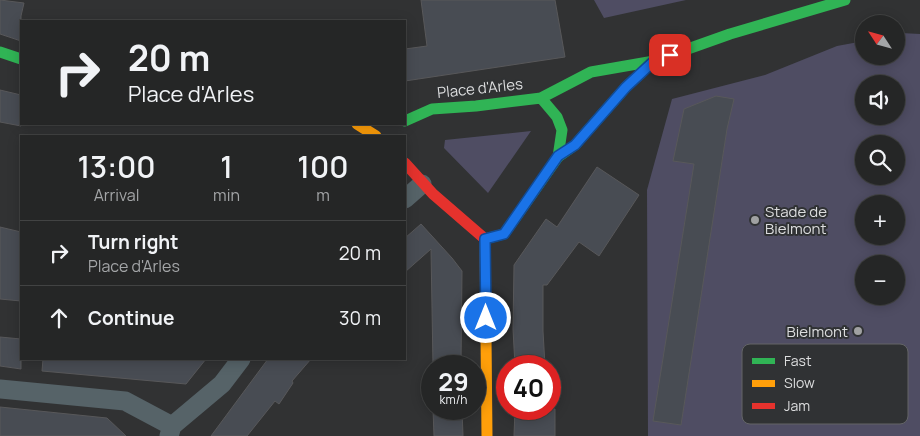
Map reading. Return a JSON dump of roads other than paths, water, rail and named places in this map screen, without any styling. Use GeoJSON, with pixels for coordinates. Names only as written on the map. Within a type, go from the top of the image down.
{"type":"FeatureCollection","features":[{"type":"Feature","properties":{"kind":"street"},"geometry":{"type":"LineString","coordinates":[[541,98],[591,72],[654,61],[730,34],[845,0]]}},
{"type":"Feature","properties":{"kind":"street"},"geometry":{"type":"LineString","coordinates":[[0,52],[20,59]]}},
{"type":"Feature","properties":{"kind":"street"},"geometry":{"type":"LineString","coordinates":[[558,156],[575,145],[626,87],[654,61]]}},
{"type":"Feature","properties":{"kind":"street","name":"Place d'Arles"},"geometry":{"type":"LineString","coordinates":[[406,123],[432,109],[541,98],[557,118],[562,130],[558,156],[504,234],[485,239]]}},
{"type":"Feature","properties":{"kind":"street"},"geometry":{"type":"LineString","coordinates":[[359,125],[374,135]]}},
{"type":"Feature","properties":{"kind":"street"},"geometry":{"type":"LineString","coordinates":[[406,165],[440,201],[485,239],[487,436]]}},
{"type":"Feature","properties":{"kind":"street"},"geometry":{"type":"LineString","coordinates":[[406,198],[422,184]]}},
{"type":"Feature","properties":{"kind":"street"},"geometry":{"type":"LineString","coordinates":[[0,389],[125,401],[171,431],[222,384],[239,360]]}},
{"type":"Feature","properties":{"kind":"place","name":"Stade de Bielmont"},"geometry":{"type":"Point","coordinates":[755,220]}},
{"type":"Feature","properties":{"kind":"place","name":"Bielmont"},"geometry":{"type":"Point","coordinates":[858,331]}}]}
